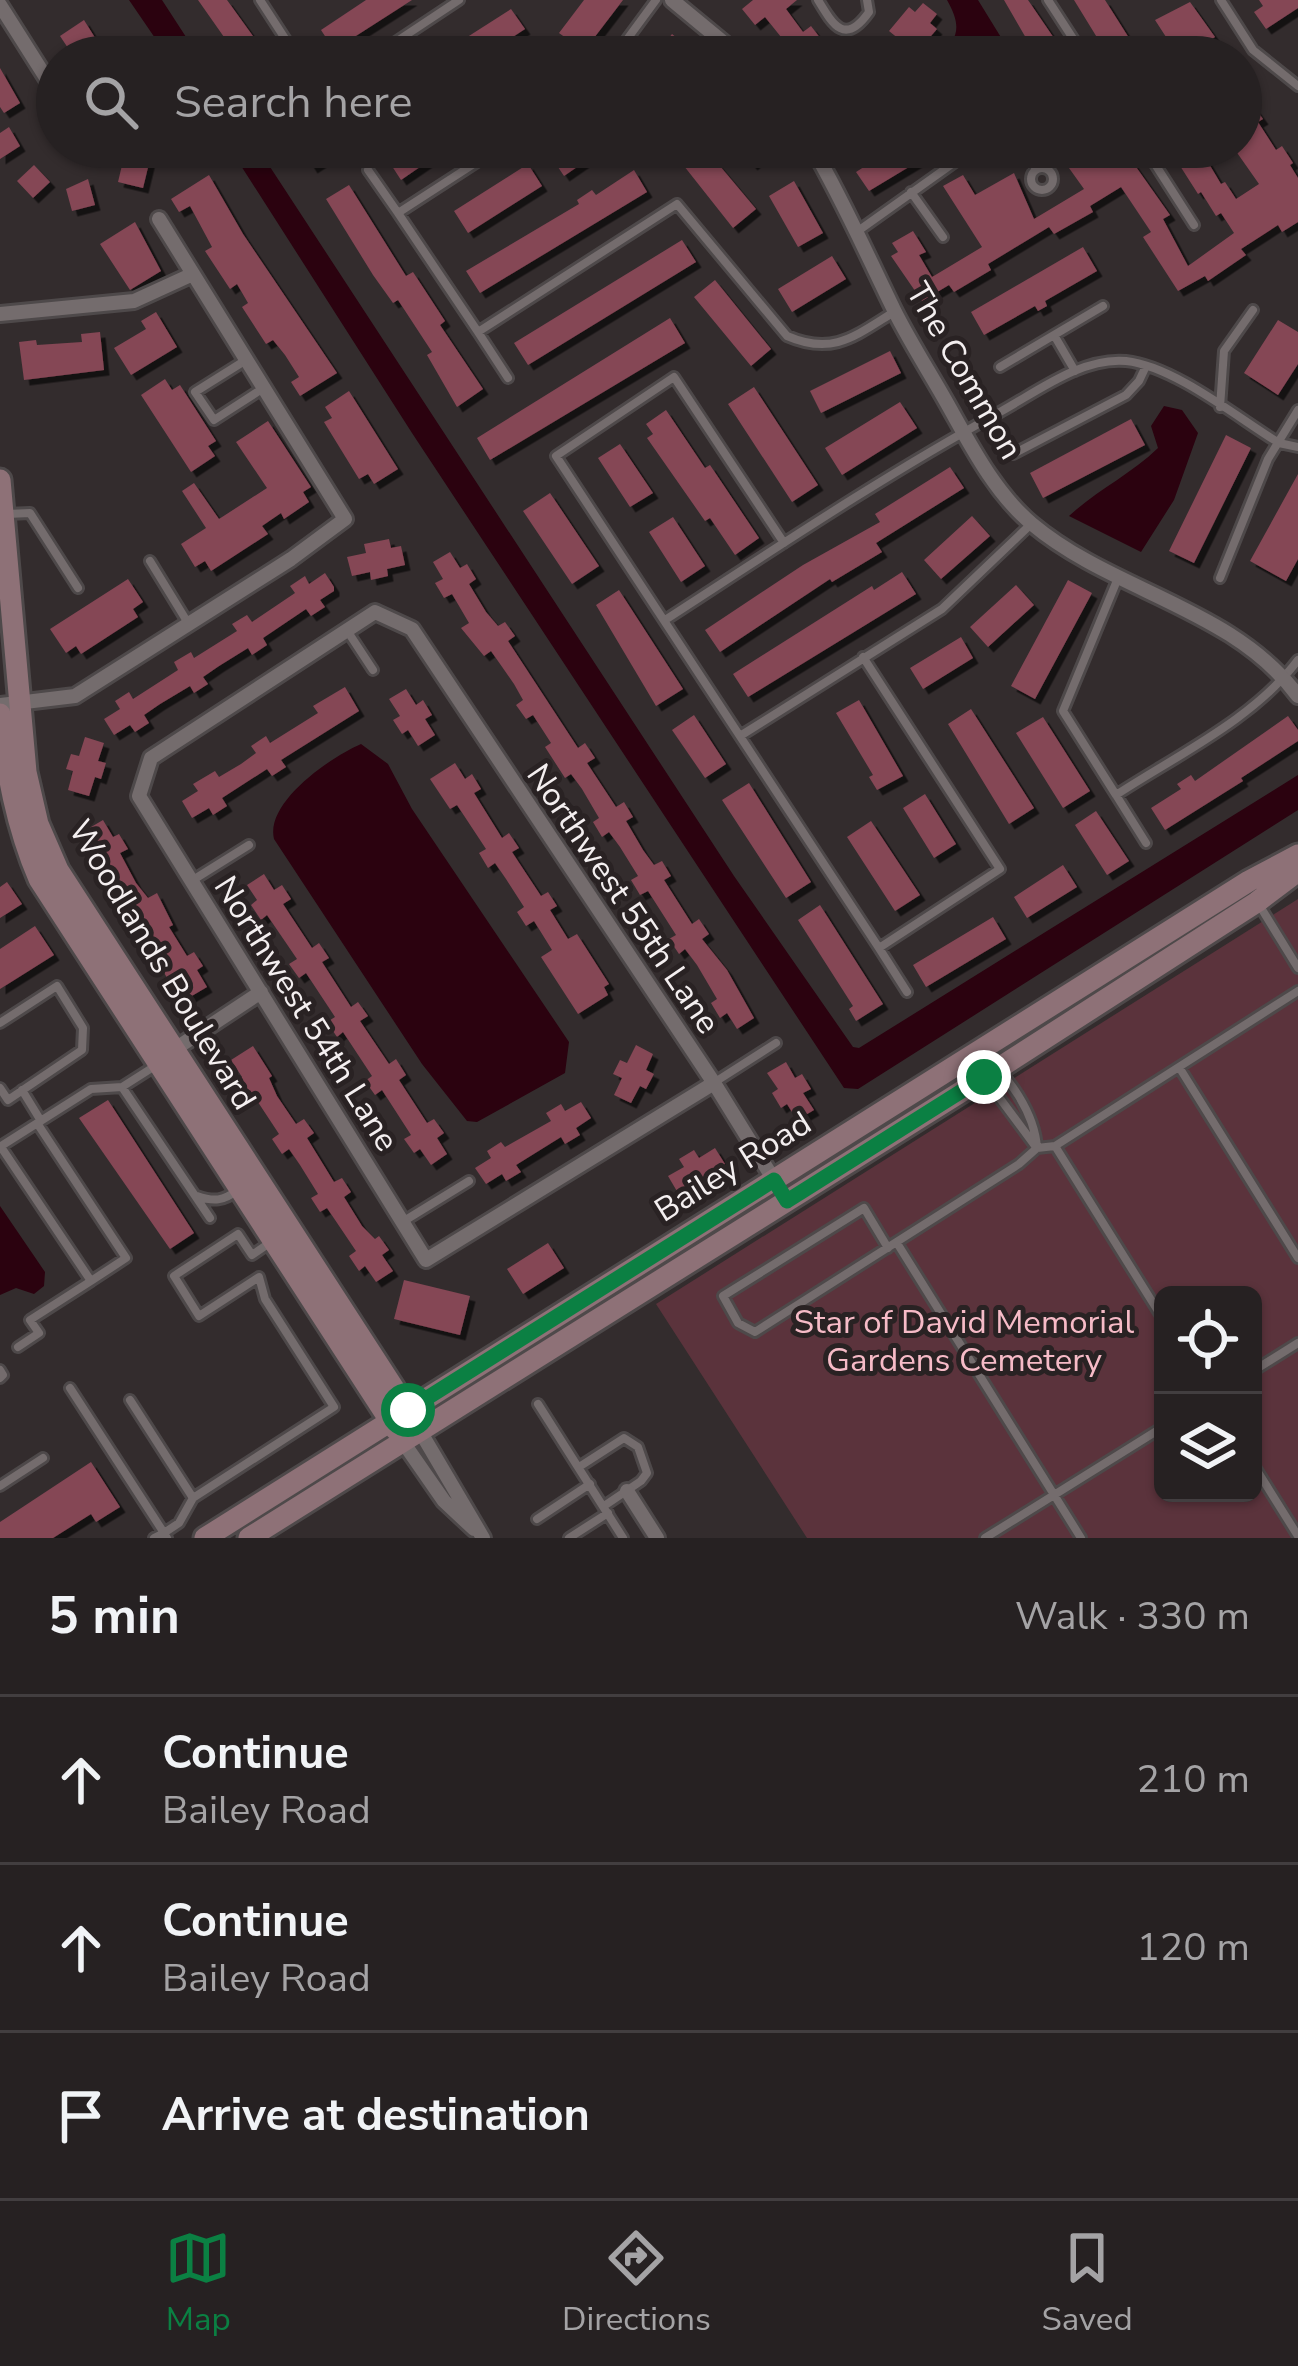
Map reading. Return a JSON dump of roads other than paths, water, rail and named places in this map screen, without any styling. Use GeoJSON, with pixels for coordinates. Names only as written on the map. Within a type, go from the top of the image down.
{"type":"FeatureCollection","features":[{"type":"Feature","properties":{"kind":"street"},"geometry":{"type":"LineString","coordinates":[[672,0],[716,36]]}},
{"type":"Feature","properties":{"kind":"street"},"geometry":{"type":"LineString","coordinates":[[2,12],[36,63]]}},
{"type":"Feature","properties":{"kind":"street","name":"The Common"},"geometry":{"type":"LineString","coordinates":[[824,168],[895,311],[963,431],[984,467],[1031,524],[1118,578],[1200,616],[1285,678],[1298,696]]}},
{"type":"Feature","properties":{"kind":"street"},"geometry":{"type":"LineString","coordinates":[[7,707],[75,696],[346,519],[159,219]]}},
{"type":"Feature","properties":{"kind":"street"},"geometry":{"type":"LineString","coordinates":[[0,314],[134,302],[193,274]]}},
{"type":"Feature","properties":{"kind":"street","name":"Woodlands Boulevard"},"geometry":{"type":"LineString","coordinates":[[0,480],[7,780],[19,832],[39,879],[412,1436]]}},
{"type":"Feature","properties":{"kind":"street","name":"Northwest 55th Lane"},"geometry":{"type":"LineString","coordinates":[[347,630],[375,612],[412,629],[714,1083],[787,1201]]}},
{"type":"Feature","properties":{"kind":"street","name":"Northwest 54th Lane"},"geometry":{"type":"LineString","coordinates":[[347,630],[151,758],[140,796],[427,1260],[714,1083]]}},
{"type":"Feature","properties":{"kind":"street","name":"Bailey Road"},"geometry":{"type":"LineString","coordinates":[[205,1538],[1249,881],[1298,855]]}},
{"type":"Feature","properties":{"kind":"street","name":"Bailey Road"},"geometry":{"type":"LineString","coordinates":[[249,1538],[992,1072],[1298,871]]}},
{"type":"Feature","properties":{"kind":"street"},"geometry":{"type":"LineString","coordinates":[[161,1060],[261,992]]}},
{"type":"Feature","properties":{"kind":"street","name":"Woodlands Boulevard"},"geometry":{"type":"LineString","coordinates":[[161,1060],[272,1242],[399,1416]]}},
{"type":"Feature","properties":{"kind":"street"},"geometry":{"type":"LineString","coordinates":[[412,1436],[444,1501],[481,1535]]}},
{"type":"Feature","properties":{"kind":"street"},"geometry":{"type":"LineString","coordinates":[[627,1492],[656,1538]]}},
{"type":"Feature","properties":{"kind":"lane"},"geometry":{"type":"LineString","coordinates":[[260,0],[284,36]]}},
{"type":"Feature","properties":{"kind":"lane"},"geometry":{"type":"LineString","coordinates":[[405,36],[459,0]]}},
{"type":"Feature","properties":{"kind":"lane"},"geometry":{"type":"LineString","coordinates":[[629,36],[656,0]]}},
{"type":"Feature","properties":{"kind":"lane"},"geometry":{"type":"LineString","coordinates":[[821,1],[834,25],[853,29],[869,12],[867,0]]}},
{"type":"Feature","properties":{"kind":"lane"},"geometry":{"type":"LineString","coordinates":[[1048,0],[1071,36]]}},
{"type":"Feature","properties":{"kind":"lane"},"geometry":{"type":"LineString","coordinates":[[1221,0],[1244,36]]}},
{"type":"Feature","properties":{"kind":"lane"},"geometry":{"type":"LineString","coordinates":[[1262,57],[1298,86]]}},
{"type":"Feature","properties":{"kind":"lane"},"geometry":{"type":"LineString","coordinates":[[398,213],[468,168]]}},
{"type":"Feature","properties":{"kind":"lane"},"geometry":{"type":"LineString","coordinates":[[858,231],[946,168]]}},
{"type":"Feature","properties":{"kind":"lane"},"geometry":{"type":"LineString","coordinates":[[1157,168],[1194,225]]}},
{"type":"Feature","properties":{"kind":"lane"},"geometry":{"type":"LineString","coordinates":[[368,170],[508,378]]}},
{"type":"Feature","properties":{"kind":"lane"},"geometry":{"type":"LineString","coordinates":[[911,192],[943,237]]}},
{"type":"Feature","properties":{"kind":"lane"},"geometry":{"type":"LineString","coordinates":[[478,332],[677,205],[787,336],[811,346],[847,341],[895,311]]}},
{"type":"Feature","properties":{"kind":"lane"},"geometry":{"type":"LineString","coordinates":[[1000,367],[1103,307]]}},
{"type":"Feature","properties":{"kind":"lane"},"geometry":{"type":"LineString","coordinates":[[1220,407],[1224,351],[1253,310]]}},
{"type":"Feature","properties":{"kind":"lane"},"geometry":{"type":"LineString","coordinates":[[1054,335],[1075,371]]}},
{"type":"Feature","properties":{"kind":"lane"},"geometry":{"type":"LineString","coordinates":[[246,360],[195,392],[214,420],[264,388]]}},
{"type":"Feature","properties":{"kind":"lane"},"geometry":{"type":"LineString","coordinates":[[665,620],[963,431],[1075,371],[1103,362],[1158,369],[1279,443],[1298,447]]}},
{"type":"Feature","properties":{"kind":"lane"},"geometry":{"type":"LineString","coordinates":[[1013,454],[1126,394],[1146,366]]}},
{"type":"Feature","properties":{"kind":"lane"},"geometry":{"type":"LineString","coordinates":[[784,543],[674,377],[556,456],[907,992]]}},
{"type":"Feature","properties":{"kind":"lane"},"geometry":{"type":"LineString","coordinates":[[1220,578],[1268,460],[1298,410]]}},
{"type":"Feature","properties":{"kind":"lane"},"geometry":{"type":"LineString","coordinates":[[3,516],[30,513],[78,587]]}},
{"type":"Feature","properties":{"kind":"lane"},"geometry":{"type":"LineString","coordinates":[[740,736],[964,591],[1031,524]]}},
{"type":"Feature","properties":{"kind":"lane"},"geometry":{"type":"LineString","coordinates":[[150,561],[189,624]]}},
{"type":"Feature","properties":{"kind":"lane"},"geometry":{"type":"LineString","coordinates":[[1118,578],[1063,711],[1146,843]]}},
{"type":"Feature","properties":{"kind":"lane"},"geometry":{"type":"LineString","coordinates":[[347,630],[373,670]]}},
{"type":"Feature","properties":{"kind":"lane"},"geometry":{"type":"LineString","coordinates":[[863,657],[1000,869],[879,948]]}},
{"type":"Feature","properties":{"kind":"lane"},"geometry":{"type":"LineString","coordinates":[[1116,795],[1252,707],[1298,660]]}},
{"type":"Feature","properties":{"kind":"lane"},"geometry":{"type":"LineString","coordinates":[[192,881],[249,845]]}},
{"type":"Feature","properties":{"kind":"lane"},"geometry":{"type":"LineString","coordinates":[[1257,902],[1298,968]]}},
{"type":"Feature","properties":{"kind":"lane"},"geometry":{"type":"LineString","coordinates":[[0,1023],[57,986],[83,1028],[82,1050],[8,1100],[0,1088]]}},
{"type":"Feature","properties":{"kind":"lane"},"geometry":{"type":"LineString","coordinates":[[1081,1538],[893,1245],[864,1208],[723,1297],[738,1323],[755,1332],[893,1245],[1019,1164],[1037,1148],[1055,1146],[1298,991]]}},
{"type":"Feature","properties":{"kind":"lane"},"geometry":{"type":"LineString","coordinates":[[714,1083],[776,1042]]}},
{"type":"Feature","properties":{"kind":"lane"},"geometry":{"type":"LineString","coordinates":[[976,1053],[1030,1120],[1037,1148]]}},
{"type":"Feature","properties":{"kind":"lane"},"geometry":{"type":"LineString","coordinates":[[976,1053],[1037,1148]]}},
{"type":"Feature","properties":{"kind":"lane"},"geometry":{"type":"LineString","coordinates":[[91,1281],[0,1147],[91,1089],[122,1087],[161,1060]]}},
{"type":"Feature","properties":{"kind":"lane"},"geometry":{"type":"LineString","coordinates":[[1179,1067],[1298,1258]]}},
{"type":"Feature","properties":{"kind":"lane"},"geometry":{"type":"LineString","coordinates":[[122,1087],[210,1218]]}},
{"type":"Feature","properties":{"kind":"lane"},"geometry":{"type":"LineString","coordinates":[[18,1347],[38,1333],[30,1320],[126,1258],[22,1090]]}},
{"type":"Feature","properties":{"kind":"lane"},"geometry":{"type":"LineString","coordinates":[[1055,1146],[1154,1305]]}},
{"type":"Feature","properties":{"kind":"lane"},"geometry":{"type":"LineString","coordinates":[[403,1222],[469,1181]]}},
{"type":"Feature","properties":{"kind":"lane"},"geometry":{"type":"LineString","coordinates":[[195,1196],[211,1201],[238,1190]]}},
{"type":"Feature","properties":{"kind":"lane"},"geometry":{"type":"LineString","coordinates":[[154,1538],[165,1536],[179,1523],[193,1498],[334,1407],[265,1299],[259,1276],[252,1255],[238,1234],[174,1276],[200,1316],[259,1276]]}},
{"type":"Feature","properties":{"kind":"lane"},"geometry":{"type":"LineString","coordinates":[[252,1255],[272,1242]]}},
{"type":"Feature","properties":{"kind":"lane"},"geometry":{"type":"LineString","coordinates":[[1262,1365],[1298,1343]]}},
{"type":"Feature","properties":{"kind":"lane"},"geometry":{"type":"LineString","coordinates":[[70,1388],[165,1536]]}},
{"type":"Feature","properties":{"kind":"lane"},"geometry":{"type":"LineString","coordinates":[[130,1400],[193,1498]]}},
{"type":"Feature","properties":{"kind":"lane"},"geometry":{"type":"LineString","coordinates":[[538,1404],[623,1538]]}},
{"type":"Feature","properties":{"kind":"lane"},"geometry":{"type":"LineString","coordinates":[[985,1538],[1154,1433]]}},
{"type":"Feature","properties":{"kind":"lane"},"geometry":{"type":"LineString","coordinates":[[569,1538],[647,1473],[645,1460],[632,1441],[618,1441],[579,1467]]}},
{"type":"Feature","properties":{"kind":"lane"},"geometry":{"type":"LineString","coordinates":[[0,1486],[44,1459]]}},
{"type":"Feature","properties":{"kind":"lane"},"geometry":{"type":"LineString","coordinates":[[1262,1478],[1298,1536]]}},
{"type":"Feature","properties":{"kind":"lane"},"geometry":{"type":"LineString","coordinates":[[536,1519],[590,1484]]}},
{"type":"Feature","properties":{"kind":"park label","name":"Star of David Memorial Gardens Cemetery"},"geometry":{"type":"Point","coordinates":[964,1341]}}]}
